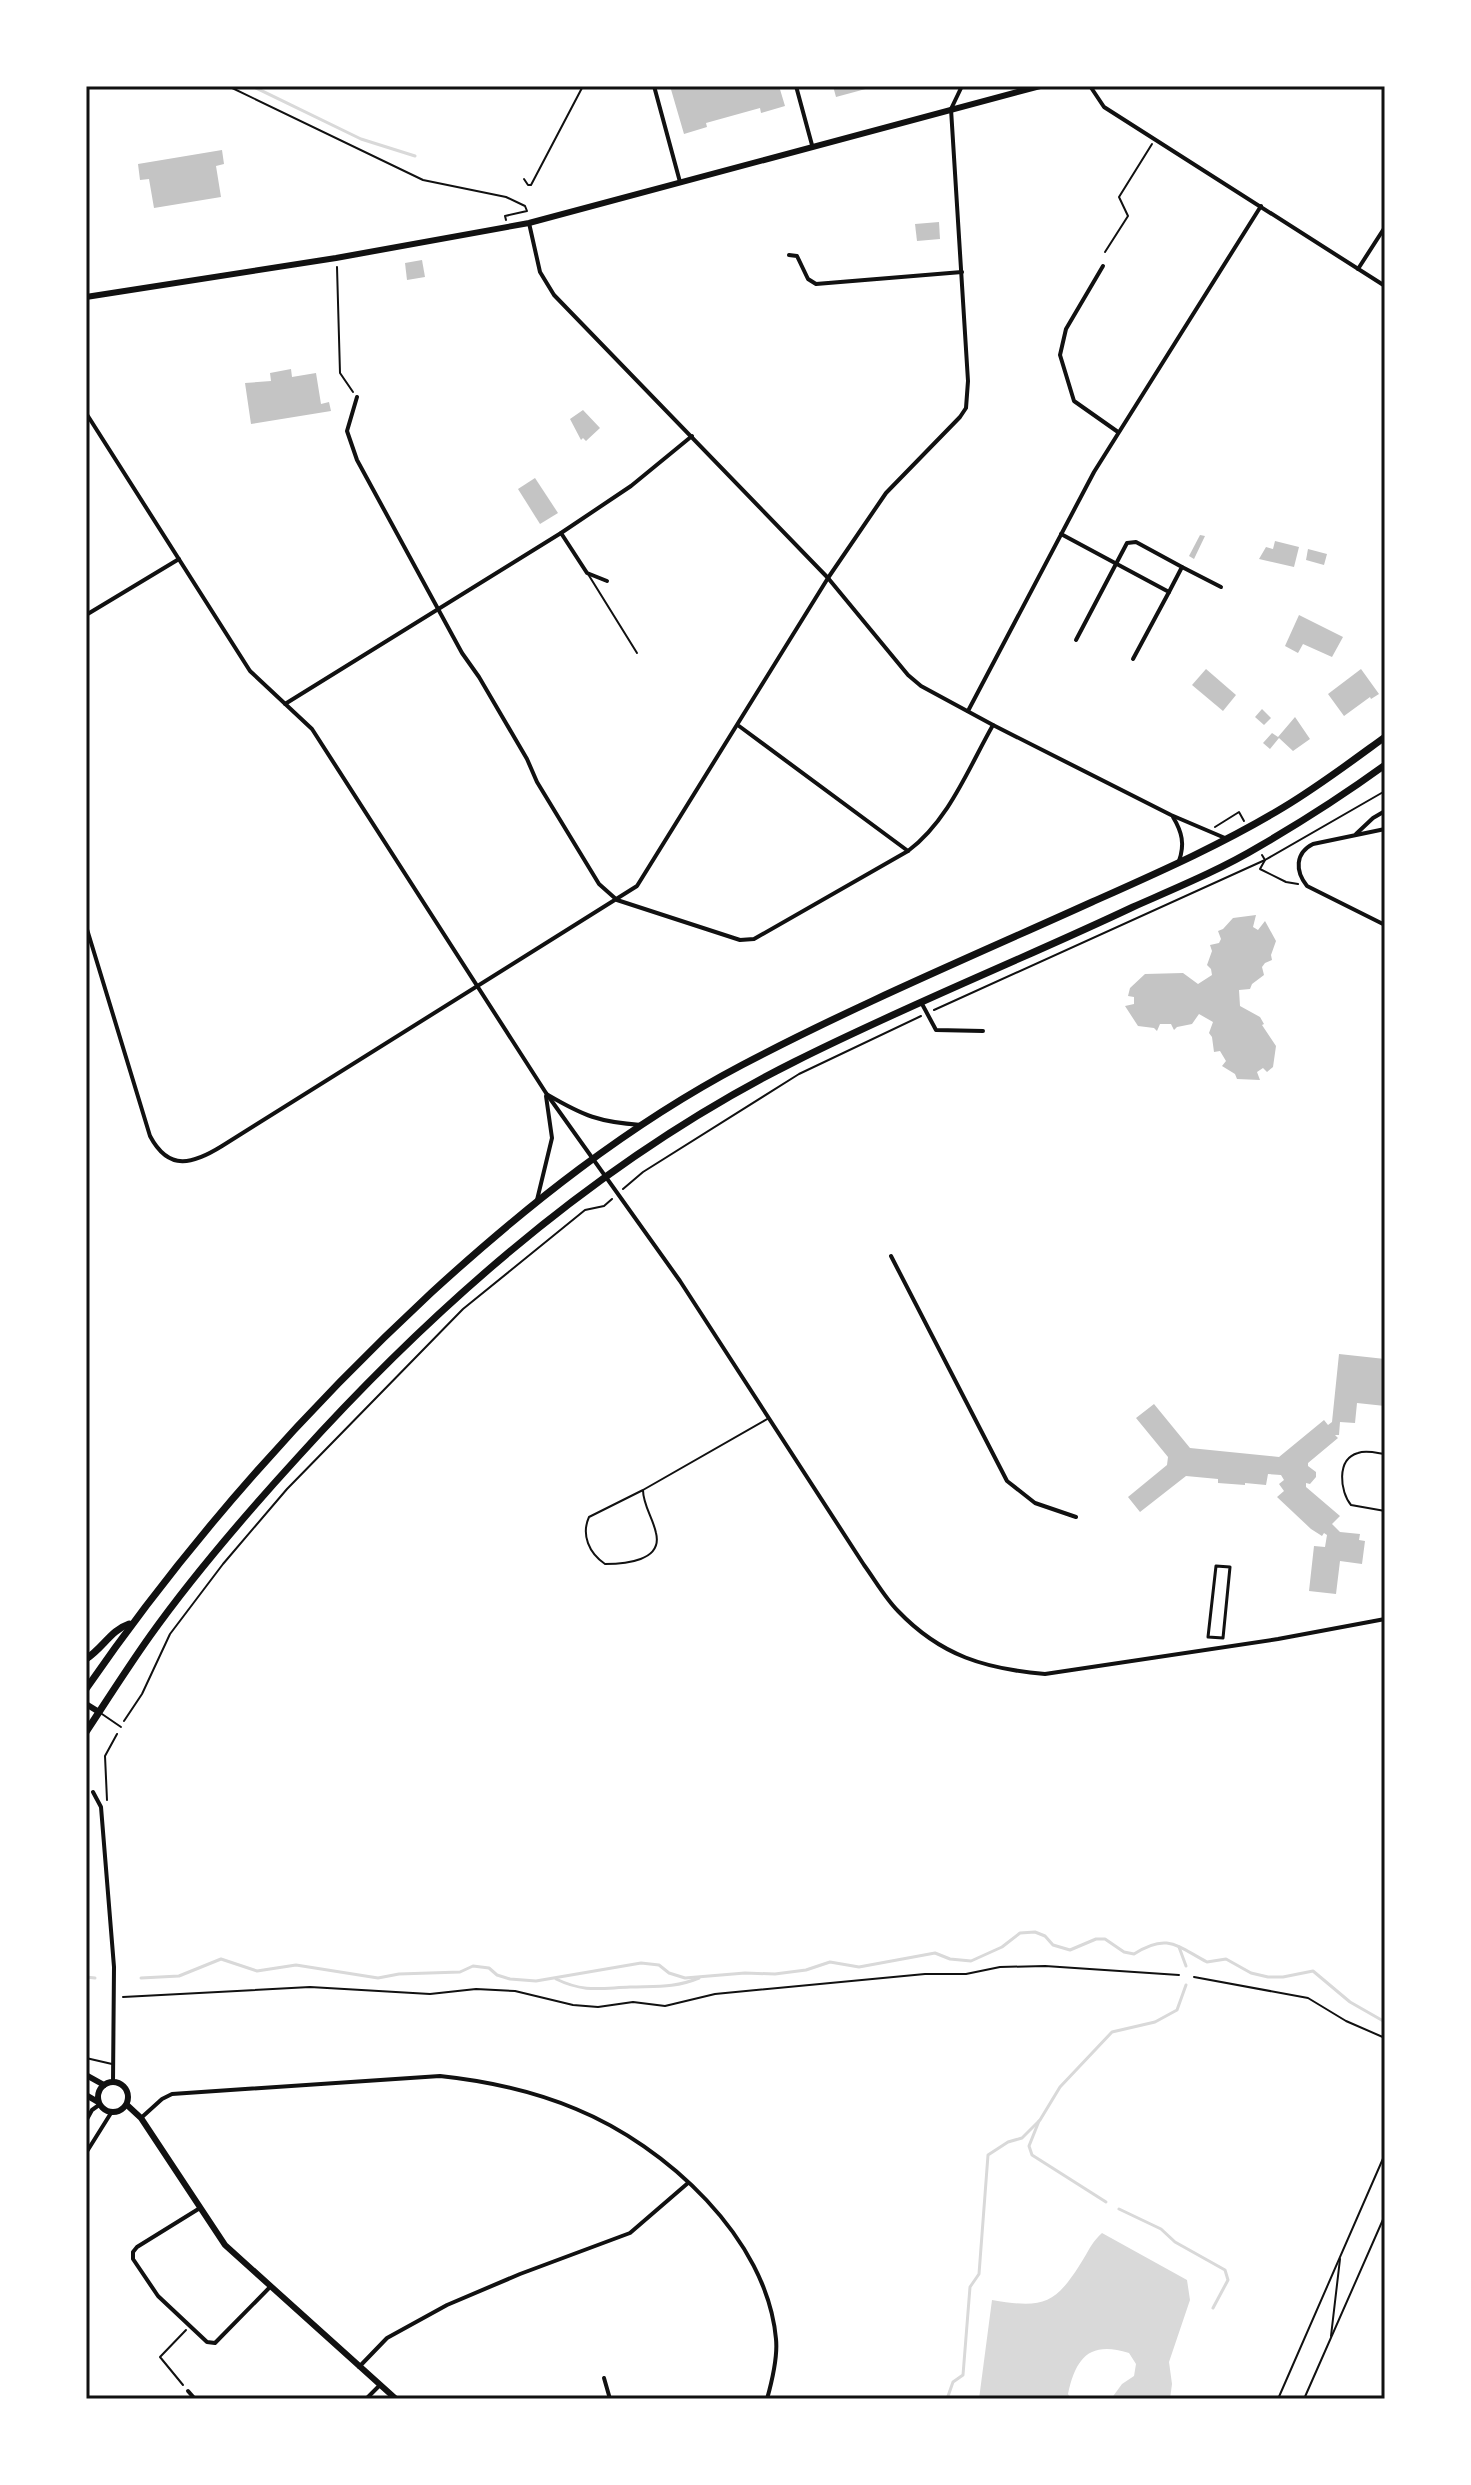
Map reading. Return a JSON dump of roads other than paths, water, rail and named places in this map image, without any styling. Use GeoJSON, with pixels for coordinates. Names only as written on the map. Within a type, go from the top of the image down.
{"type":"FeatureCollection","features":[{"type":"Feature","properties":{"kind":"main road"},"geometry":{"type":"LineString","coordinates":[[86,297],[336,258],[529,223],[1040,86]]}},
{"type":"Feature","properties":{"kind":"main road"},"geometry":{"type":"LineString","coordinates":[[86,1689],[132,1623],[220,1512],[323,1399],[377,1343],[537,1200],[643,1125],[740,1066],[827,1022],[1227,840],[1324,782],[1385,737]]}},
{"type":"Feature","properties":{"kind":"main road"},"geometry":{"type":"LineString","coordinates":[[86,1732],[152,1632],[238,1524],[339,1412],[467,1288],[554,1214],[605,1176],[699,1114],[793,1062],[1227,864],[1258,848],[1384,768]]}},
{"type":"Feature","properties":{"kind":"main road"},"geometry":{"type":"LineString","coordinates":[[86,1659],[99,1651],[117,1628],[132,1623]]}},
{"type":"Feature","properties":{"kind":"main road"},"geometry":{"type":"LineString","coordinates":[[86,1704],[99,1712]]}},
{"type":"Feature","properties":{"kind":"main road"},"geometry":{"type":"LineString","coordinates":[[86,2075],[104,2085]]}},
{"type":"Feature","properties":{"kind":"main road"},"geometry":{"type":"LineString","coordinates":[[98,2103],[99,2091],[104,2085],[113,2082],[126,2090],[127,2105],[141,2118],[225,2245],[396,2399]]}},
{"type":"Feature","properties":{"kind":"main road"},"geometry":{"type":"LineString","coordinates":[[86,2095],[111,2113],[127,2105]]}},
{"type":"Feature","properties":{"kind":"street"},"geometry":{"type":"LineString","coordinates":[[654,86],[680,182]]}},
{"type":"Feature","properties":{"kind":"street"},"geometry":{"type":"LineString","coordinates":[[796,86],[812,145]]}},
{"type":"Feature","properties":{"kind":"street"},"geometry":{"type":"LineString","coordinates":[[86,926],[150,1136],[155,1146],[173,1160],[186,1162],[203,1158],[637,886],[828,578],[886,493],[954,425],[966,408],[968,381],[951,109],[962,86]]}},
{"type":"Feature","properties":{"kind":"street"},"geometry":{"type":"LineString","coordinates":[[1090,86],[1104,107],[1385,286]]}},
{"type":"Feature","properties":{"kind":"street"},"geometry":{"type":"LineString","coordinates":[[968,711],[1118,432],[1261,206]]}},
{"type":"Feature","properties":{"kind":"street"},"geometry":{"type":"LineString","coordinates":[[529,223],[540,272],[554,295],[828,578],[908,675],[921,686],[993,725],[1227,840]]}},
{"type":"Feature","properties":{"kind":"street"},"geometry":{"type":"LineString","coordinates":[[1358,269],[1385,227]]}},
{"type":"Feature","properties":{"kind":"street"},"geometry":{"type":"LineString","coordinates":[[789,255],[797,256],[808,279],[816,284],[962,272]]}},
{"type":"Feature","properties":{"kind":"street"},"geometry":{"type":"LineString","coordinates":[[1103,266],[1066,329],[1060,355],[1074,401],[1118,432]]}},
{"type":"Feature","properties":{"kind":"street"},"geometry":{"type":"LineString","coordinates":[[357,397],[347,431],[357,460],[437,609],[527,759],[552,808],[599,884],[617,900],[746,942],[908,851],[927,837],[941,819],[993,725]]}},
{"type":"Feature","properties":{"kind":"street"},"geometry":{"type":"LineString","coordinates":[[86,413],[250,671],[312,729],[546,1093],[680,1281],[864,1565],[897,1610],[933,1640],[975,1663],[1007,1671],[1045,1674],[1278,1639],[1385,1619]]}},
{"type":"Feature","properties":{"kind":"street"},"geometry":{"type":"LineString","coordinates":[[285,704],[561,533],[631,486],[692,436]]}},
{"type":"Feature","properties":{"kind":"street"},"geometry":{"type":"LineString","coordinates":[[561,533],[587,573],[607,581]]}},
{"type":"Feature","properties":{"kind":"street"},"geometry":{"type":"LineString","coordinates":[[1061,534],[1169,592]]}},
{"type":"Feature","properties":{"kind":"street"},"geometry":{"type":"LineString","coordinates":[[1076,640],[1124,546],[1134,542],[1221,587]]}},
{"type":"Feature","properties":{"kind":"street"},"geometry":{"type":"LineString","coordinates":[[86,615],[179,559]]}},
{"type":"Feature","properties":{"kind":"street"},"geometry":{"type":"LineString","coordinates":[[1133,659],[1182,567]]}},
{"type":"Feature","properties":{"kind":"street"},"geometry":{"type":"LineString","coordinates":[[739,726],[908,851]]}},
{"type":"Feature","properties":{"kind":"street"},"geometry":{"type":"LineString","coordinates":[[1355,835],[1385,811]]}},
{"type":"Feature","properties":{"kind":"street"},"geometry":{"type":"LineString","coordinates":[[1171,815],[1182,831],[1182,852],[1178,863]]}},
{"type":"Feature","properties":{"kind":"street"},"geometry":{"type":"LineString","coordinates":[[1385,829],[1305,848],[1298,863],[1300,875],[1307,886],[1385,925]]}},
{"type":"Feature","properties":{"kind":"street"},"geometry":{"type":"LineString","coordinates":[[921,1002],[936,1030],[983,1031]]}},
{"type":"Feature","properties":{"kind":"street"},"geometry":{"type":"LineString","coordinates":[[546,1093],[579,1113],[605,1122],[643,1125]]}},
{"type":"Feature","properties":{"kind":"street"},"geometry":{"type":"LineString","coordinates":[[537,1200],[552,1138],[546,1093]]}},
{"type":"Feature","properties":{"kind":"street"},"geometry":{"type":"LineString","coordinates":[[891,1256],[1007,1481],[1035,1503],[1076,1517]]}},
{"type":"Feature","properties":{"kind":"street"},"geometry":{"type":"LineString","coordinates":[[1216,1566],[1230,1567],[1223,1638],[1208,1637],[1216,1566]]}},
{"type":"Feature","properties":{"kind":"street"},"geometry":{"type":"LineString","coordinates":[[93,1792],[101,1807],[115,1997],[113,2082]]}},
{"type":"Feature","properties":{"kind":"street"},"geometry":{"type":"LineString","coordinates":[[141,2118],[172,2094],[440,2076],[481,2081],[535,2095],[588,2115],[620,2131],[688,2183],[742,2243],[756,2268],[767,2298],[777,2343],[767,2399]]}},
{"type":"Feature","properties":{"kind":"street"},"geometry":{"type":"LineString","coordinates":[[86,2121],[98,2103]]}},
{"type":"Feature","properties":{"kind":"street"},"geometry":{"type":"LineString","coordinates":[[86,2153],[111,2113]]}},
{"type":"Feature","properties":{"kind":"street"},"geometry":{"type":"LineString","coordinates":[[359,2367],[387,2338],[447,2305],[630,2233],[688,2183]]}},
{"type":"Feature","properties":{"kind":"street"},"geometry":{"type":"LineString","coordinates":[[200,2208],[133,2252],[133,2259],[147,2282],[189,2326],[207,2342],[215,2343],[270,2287]]}},
{"type":"Feature","properties":{"kind":"street"},"geometry":{"type":"LineString","coordinates":[[604,2378],[610,2399]]}},
{"type":"Feature","properties":{"kind":"street"},"geometry":{"type":"LineString","coordinates":[[366,2399],[380,2385]]}},
{"type":"Feature","properties":{"kind":"street"},"geometry":{"type":"LineString","coordinates":[[188,2391],[195,2399]]}},
{"type":"Feature","properties":{"kind":"lane"},"geometry":{"type":"LineString","coordinates":[[587,573],[637,653]]}},
{"type":"Feature","properties":{"kind":"lane"},"geometry":{"type":"LineString","coordinates":[[643,1490],[658,1543],[645,1558],[605,1564],[589,1548],[586,1522],[589,1517],[643,1490],[770,1417]]}},
{"type":"Feature","properties":{"kind":"lane"},"geometry":{"type":"LineString","coordinates":[[1385,1454],[1360,1452],[1351,1457],[1344,1468],[1342,1488],[1351,1505],[1385,1511]]}},
{"type":"Feature","properties":{"kind":"lane"},"geometry":{"type":"LineString","coordinates":[[99,1712],[121,1727]]}},
{"type":"Feature","properties":{"kind":"lane"},"geometry":{"type":"LineString","coordinates":[[86,2058],[114,2064]]}},
{"type":"Feature","properties":{"kind":"waterway"},"geometry":{"type":"LineString","coordinates":[[252,86],[361,139],[415,156]]}},
{"type":"Feature","properties":{"kind":"waterway"},"geometry":{"type":"LineString","coordinates":[[141,1978],[179,1976],[221,1959],[257,1971],[296,1965],[378,1978],[399,1974],[460,1972],[473,1966],[489,1968],[497,1975],[510,1979],[536,1981],[641,1963],[659,1965],[669,1973],[685,1978],[775,1974],[806,1970],[830,1962],[859,1967],[935,1953],[950,1959],[971,1961],[1002,1947],[1020,1933],[1035,1932],[1045,1936],[1053,1945],[1070,1950],[1096,1939],[1105,1939],[1124,1952],[1134,1954],[1146,1947],[1164,1943],[1180,1947],[1207,1962],[1226,1959],[1251,1973],[1268,1977],[1313,1971],[1350,2002],[1385,2022]]}},
{"type":"Feature","properties":{"kind":"waterway"},"geometry":{"type":"LineString","coordinates":[[1179,1947],[1186,1966]]}},
{"type":"Feature","properties":{"kind":"waterway"},"geometry":{"type":"LineString","coordinates":[[86,1977],[95,1978]]}},
{"type":"Feature","properties":{"kind":"waterway"},"geometry":{"type":"LineString","coordinates":[[556,1979],[576,1986],[601,1989],[665,1986],[699,1978]]}},
{"type":"Feature","properties":{"kind":"waterway"},"geometry":{"type":"LineString","coordinates":[[947,2399],[953,2382],[963,2375],[970,2287],[979,2274],[988,2155],[1008,2142],[1022,2138],[1040,2120],[1060,2087],[1112,2032],[1155,2022],[1177,2010],[1186,1985]]}},
{"type":"Feature","properties":{"kind":"waterway"},"geometry":{"type":"LineString","coordinates":[[1039,2121],[1029,2146],[1032,2155],[1106,2202]]}},
{"type":"Feature","properties":{"kind":"waterway"},"geometry":{"type":"LineString","coordinates":[[1119,2209],[1161,2229],[1175,2242],[1225,2270],[1228,2280],[1213,2308]]}}]}
